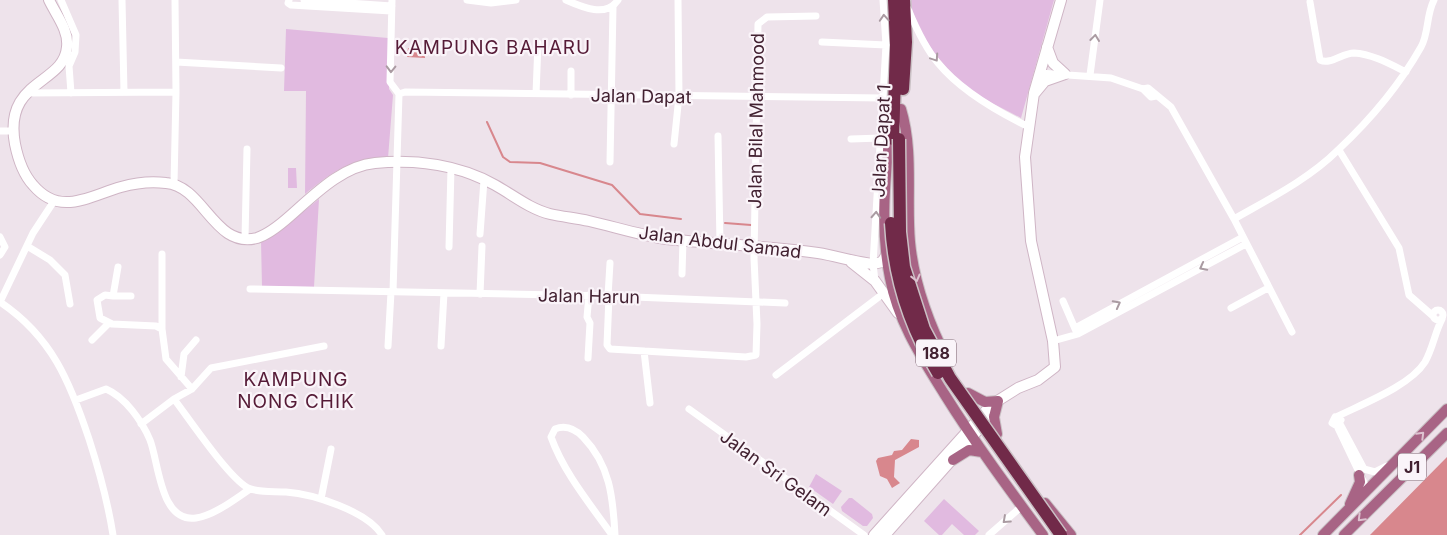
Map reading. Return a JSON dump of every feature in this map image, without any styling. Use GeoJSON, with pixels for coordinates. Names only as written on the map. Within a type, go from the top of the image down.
{"type":"FeatureCollection","features":[{"type":"Feature","properties":{"kind":"highway","name":"188"},"geometry":{"type":"LineString","coordinates":[[894,0],[896,45],[891,139],[891,203],[892,246],[899,285],[917,336],[960,406],[1051,535]]}},
{"type":"Feature","properties":{"kind":"highway","name":"188"},"geometry":{"type":"LineString","coordinates":[[904,0],[906,42],[901,109],[891,139],[904,267],[924,329],[950,378],[1061,535]]}},
{"type":"Feature","properties":{"kind":"main road"},"geometry":{"type":"LineString","coordinates":[[895,79],[884,186],[886,254],[890,279],[902,318],[919,354],[970,434],[1043,535]]}},
{"type":"Feature","properties":{"kind":"main road"},"geometry":{"type":"LineString","coordinates":[[901,109],[907,135],[910,241],[916,277],[935,336],[953,371],[984,417],[1071,535]]}},
{"type":"Feature","properties":{"kind":"main road"},"geometry":{"type":"LineString","coordinates":[[968,393],[985,402],[998,402],[994,417],[996,434]]}},
{"type":"Feature","properties":{"kind":"main road","name":"J1"},"geometry":{"type":"LineString","coordinates":[[1323,535],[1447,409]]}},
{"type":"Feature","properties":{"kind":"main road","name":"J1"},"geometry":{"type":"LineString","coordinates":[[1344,535],[1447,434]]}},
{"type":"Feature","properties":{"kind":"main road"},"geometry":{"type":"LineString","coordinates":[[953,460],[969,450],[982,452]]}},
{"type":"Feature","properties":{"kind":"main road"},"geometry":{"type":"LineString","coordinates":[[1343,516],[1357,491],[1360,482],[1359,474]]}},
{"type":"Feature","properties":{"kind":"street"},"geometry":{"type":"LineString","coordinates":[[49,0],[66,33],[67,50],[56,68],[27,93],[17,106],[13,130],[18,159],[26,175],[42,194],[54,201],[66,203],[85,199],[123,186],[151,182],[174,184],[187,190],[220,227],[235,236],[245,238],[247,149]]}},
{"type":"Feature","properties":{"kind":"street"},"geometry":{"type":"LineString","coordinates":[[61,0],[76,35],[74,52],[69,66],[71,93]]}},
{"type":"Feature","properties":{"kind":"street"},"geometry":{"type":"LineString","coordinates":[[122,0],[124,92]]}},
{"type":"Feature","properties":{"kind":"street"},"geometry":{"type":"LineString","coordinates":[[174,184],[175,0]]}},
{"type":"Feature","properties":{"kind":"street"},"geometry":{"type":"LineString","coordinates":[[289,0],[288,3],[291,5],[392,6]]}},
{"type":"Feature","properties":{"kind":"street"},"geometry":{"type":"LineString","coordinates":[[304,0],[392,6]]}},
{"type":"Feature","properties":{"kind":"street"},"geometry":{"type":"LineString","coordinates":[[468,0],[491,3],[516,0]]}},
{"type":"Feature","properties":{"kind":"street"},"geometry":{"type":"LineString","coordinates":[[566,0],[590,9],[601,10],[613,7]]}},
{"type":"Feature","properties":{"kind":"street"},"geometry":{"type":"LineString","coordinates":[[610,162],[613,7],[618,0]]}},
{"type":"Feature","properties":{"kind":"street"},"geometry":{"type":"LineString","coordinates":[[674,144],[679,96],[678,0]]}},
{"type":"Feature","properties":{"kind":"street","name":"Jalan Dapat 1"},"geometry":{"type":"LineString","coordinates":[[875,281],[873,264],[891,139],[883,98],[886,46],[883,0]]}},
{"type":"Feature","properties":{"kind":"street"},"geometry":{"type":"LineString","coordinates":[[904,0],[918,30],[937,62],[968,91],[1029,127]]}},
{"type":"Feature","properties":{"kind":"street"},"geometry":{"type":"LineString","coordinates":[[874,535],[998,402],[1054,369],[1056,360],[1053,341],[1030,242],[1025,157],[1034,93],[1061,0]]}},
{"type":"Feature","properties":{"kind":"street"},"geometry":{"type":"LineString","coordinates":[[1090,75],[1100,0]]}},
{"type":"Feature","properties":{"kind":"street"},"geometry":{"type":"LineString","coordinates":[[1234,220],[1287,188],[1339,150],[1383,102],[1406,72],[1423,45],[1427,17],[1434,0]]}},
{"type":"Feature","properties":{"kind":"street"},"geometry":{"type":"LineString","coordinates":[[1310,2],[1320,60],[1330,61],[1351,53],[1363,54],[1406,72]]}},
{"type":"Feature","properties":{"kind":"street"},"geometry":{"type":"LineString","coordinates":[[388,346],[392,292],[399,94],[390,82],[392,6]]}},
{"type":"Feature","properties":{"kind":"street","name":"Jalan Bilal Mahmood"},"geometry":{"type":"LineString","coordinates":[[644,351],[746,357],[756,355],[754,248],[758,24],[766,17],[816,16]]}},
{"type":"Feature","properties":{"kind":"street"},"geometry":{"type":"LineString","coordinates":[[536,94],[538,42]]}},
{"type":"Feature","properties":{"kind":"street"},"geometry":{"type":"LineString","coordinates":[[822,42],[886,46]]}},
{"type":"Feature","properties":{"kind":"street"},"geometry":{"type":"LineString","coordinates":[[1047,47],[1053,63],[1065,74]]}},
{"type":"Feature","properties":{"kind":"street"},"geometry":{"type":"LineString","coordinates":[[176,62],[281,68]]}},
{"type":"Feature","properties":{"kind":"street"},"geometry":{"type":"LineString","coordinates":[[1040,70],[1111,78],[1143,89],[1151,97],[1156,96],[1171,107],[1234,220],[1292,332]]}},
{"type":"Feature","properties":{"kind":"street"},"geometry":{"type":"LineString","coordinates":[[571,71],[571,95]]}},
{"type":"Feature","properties":{"kind":"street"},"geometry":{"type":"LineString","coordinates":[[1034,93],[1045,81],[1065,74]]}},
{"type":"Feature","properties":{"kind":"street"},"geometry":{"type":"LineString","coordinates":[[27,93],[176,92]]}},
{"type":"Feature","properties":{"kind":"street","name":"Jalan Dapat"},"geometry":{"type":"LineString","coordinates":[[399,94],[405,92],[883,98]]}},
{"type":"Feature","properties":{"kind":"street"},"geometry":{"type":"LineString","coordinates":[[0,131],[13,130]]}},
{"type":"Feature","properties":{"kind":"street"},"geometry":{"type":"LineString","coordinates":[[718,136],[719,244]]}},
{"type":"Feature","properties":{"kind":"street"},"geometry":{"type":"LineString","coordinates":[[851,139],[891,139]]}},
{"type":"Feature","properties":{"kind":"street"},"geometry":{"type":"LineString","coordinates":[[1338,422],[1415,373],[1426,359],[1436,329],[1437,316],[1409,294],[1399,248],[1339,150]]}},
{"type":"Feature","properties":{"kind":"street","name":"Jalan Abdul Samad"},"geometry":{"type":"LineString","coordinates":[[245,238],[257,238],[278,226],[304,203],[354,167],[396,162],[451,168],[484,180],[547,213],[590,221],[644,235],[818,254],[873,264]]}},
{"type":"Feature","properties":{"kind":"street"},"geometry":{"type":"LineString","coordinates":[[449,247],[451,168]]}},
{"type":"Feature","properties":{"kind":"street"},"geometry":{"type":"LineString","coordinates":[[480,234],[484,180]]}},
{"type":"Feature","properties":{"kind":"street"},"geometry":{"type":"LineString","coordinates":[[54,201],[27,246],[0,302],[23,320],[50,350],[76,400],[95,459],[113,535]]}},
{"type":"Feature","properties":{"kind":"street"},"geometry":{"type":"LineString","coordinates":[[0,237],[5,244],[4,251],[0,255]]}},
{"type":"Feature","properties":{"kind":"street"},"geometry":{"type":"LineString","coordinates":[[682,274],[684,240]]}},
{"type":"Feature","properties":{"kind":"street"},"geometry":{"type":"LineString","coordinates":[[1053,341],[1065,338],[1244,241]]}},
{"type":"Feature","properties":{"kind":"street"},"geometry":{"type":"LineString","coordinates":[[27,246],[50,260],[65,275],[70,304]]}},
{"type":"Feature","properties":{"kind":"street"},"geometry":{"type":"LineString","coordinates":[[480,294],[482,246]]}},
{"type":"Feature","properties":{"kind":"street"},"geometry":{"type":"LineString","coordinates":[[162,254],[162,329],[166,359],[192,389]]}},
{"type":"Feature","properties":{"kind":"street"},"geometry":{"type":"LineString","coordinates":[[873,264],[882,262],[886,254]]}},
{"type":"Feature","properties":{"kind":"street","name":"Jalan Abdul Samad"},"geometry":{"type":"LineString","coordinates":[[848,260],[875,281],[902,318]]}},
{"type":"Feature","properties":{"kind":"street"},"geometry":{"type":"LineString","coordinates":[[610,263],[608,348],[644,351],[650,402]]}},
{"type":"Feature","properties":{"kind":"street"},"geometry":{"type":"LineString","coordinates":[[113,296],[118,267]]}},
{"type":"Feature","properties":{"kind":"street"},"geometry":{"type":"LineString","coordinates":[[1231,308],[1268,288]]}},
{"type":"Feature","properties":{"kind":"street","name":"Jalan Harun"},"geometry":{"type":"LineString","coordinates":[[250,290],[609,296],[785,303]]}},
{"type":"Feature","properties":{"kind":"street"},"geometry":{"type":"LineString","coordinates":[[442,346],[444,293]]}},
{"type":"Feature","properties":{"kind":"street"},"geometry":{"type":"LineString","coordinates":[[776,375],[884,293]]}},
{"type":"Feature","properties":{"kind":"street"},"geometry":{"type":"LineString","coordinates":[[131,296],[105,295],[97,300],[100,318],[109,323],[150,325],[162,329]]}},
{"type":"Feature","properties":{"kind":"street"},"geometry":{"type":"LineString","coordinates":[[588,296],[587,317],[590,323],[588,358]]}},
{"type":"Feature","properties":{"kind":"street"},"geometry":{"type":"LineString","coordinates":[[1063,301],[1076,331]]}},
{"type":"Feature","properties":{"kind":"street"},"geometry":{"type":"LineString","coordinates":[[92,340],[109,323]]}},
{"type":"Feature","properties":{"kind":"street"},"geometry":{"type":"LineString","coordinates":[[181,377],[184,354],[196,340]]}},
{"type":"Feature","properties":{"kind":"street"},"geometry":{"type":"LineString","coordinates":[[141,424],[174,399],[192,389],[211,368],[324,346]]}},
{"type":"Feature","properties":{"kind":"street"},"geometry":{"type":"LineString","coordinates":[[76,400],[106,389],[123,400],[150,439],[166,500],[179,514],[196,518],[250,489]]}},
{"type":"Feature","properties":{"kind":"street"},"geometry":{"type":"LineString","coordinates":[[174,399],[238,481],[250,489],[301,494],[321,499],[358,514],[376,526],[382,535]]}},
{"type":"Feature","properties":{"kind":"street","name":"Jalan Sri Gelam"},"geometry":{"type":"LineString","coordinates":[[689,409],[864,535]]}},
{"type":"Feature","properties":{"kind":"street"},"geometry":{"type":"LineString","coordinates":[[1338,422],[1364,470],[1375,472],[1395,462]]}},
{"type":"Feature","properties":{"kind":"street"},"geometry":{"type":"LineString","coordinates":[[1338,422],[1368,491]]}},
{"type":"Feature","properties":{"kind":"street"},"geometry":{"type":"LineString","coordinates":[[567,427],[578,433],[598,456],[604,467],[612,493],[614,535],[575,482],[556,450],[551,437],[555,429],[567,427]]}},
{"type":"Feature","properties":{"kind":"street"},"geometry":{"type":"LineString","coordinates":[[885,535],[953,460],[970,434]]}},
{"type":"Feature","properties":{"kind":"street"},"geometry":{"type":"LineString","coordinates":[[321,499],[331,449]]}},
{"type":"Feature","properties":{"kind":"street"},"geometry":{"type":"LineString","coordinates":[[238,481],[238,497]]}},
{"type":"Feature","properties":{"kind":"street"},"geometry":{"type":"LineString","coordinates":[[989,535],[1022,506]]}},
{"type":"Feature","properties":{"kind":"shaded area"},"geometry":{"type":"Polygon","coordinates":[[[910,0],[1054,0],[1021,118],[971,90],[947,69],[919,28],[910,0]]]}},
{"type":"Feature","properties":{"kind":"shaded area"},"geometry":{"type":"Polygon","coordinates":[[[286,29],[388,38],[389,89],[393,95],[388,158],[352,164],[334,172],[305,194],[306,91],[284,91],[286,29]]]}},
{"type":"Feature","properties":{"kind":"shaded area"},"geometry":{"type":"Polygon","coordinates":[[[408,48],[425,49],[425,58],[407,57],[408,48]]]}},
{"type":"Feature","properties":{"kind":"shaded area"},"geometry":{"type":"Polygon","coordinates":[[[288,168],[296,168],[297,188],[288,188],[288,168]]]}},
{"type":"Feature","properties":{"kind":"shaded area"},"geometry":{"type":"Polygon","coordinates":[[[319,199],[314,287],[262,286],[261,241],[283,228],[319,199]]]}},
{"type":"Feature","properties":{"kind":"shaded area"},"geometry":{"type":"Polygon","coordinates":[[[911,439],[919,440],[919,447],[895,460],[894,477],[900,483],[892,488],[887,479],[880,476],[876,461],[878,458],[892,455],[894,451],[902,450],[911,439]]]}},
{"type":"Feature","properties":{"kind":"shaded area"},"geometry":{"type":"Polygon","coordinates":[[[1447,457],[1447,535],[1370,535],[1447,457]]]}},
{"type":"Feature","properties":{"kind":"shaded area"},"geometry":{"type":"Polygon","coordinates":[[[816,474],[842,491],[833,504],[809,487],[816,474]]]}},
{"type":"Feature","properties":{"kind":"shaded area"},"geometry":{"type":"Polygon","coordinates":[[[849,498],[852,498],[872,514],[873,518],[867,526],[863,526],[842,511],[841,507],[849,498]]]}},
{"type":"Feature","properties":{"kind":"shaded area"},"geometry":{"type":"Polygon","coordinates":[[[944,499],[979,531],[975,535],[964,535],[952,524],[942,535],[939,535],[924,521],[944,499]]]}},
{"type":"Feature","properties":{"kind":"waterway"},"geometry":{"type":"LineString","coordinates":[[487,122],[503,157],[510,162],[540,163],[612,185],[640,214],[681,219]]}},
{"type":"Feature","properties":{"kind":"waterway"},"geometry":{"type":"LineString","coordinates":[[725,223],[751,225]]}},
{"type":"Feature","properties":{"kind":"waterway"},"geometry":{"type":"LineString","coordinates":[[1300,535],[1341,495]]}},
{"type":"Feature","properties":{"kind":"district","name":"KAMPUNG BAHARU"},"geometry":{"type":"Point","coordinates":[493,47]}},
{"type":"Feature","properties":{"kind":"district","name":"KAMPUNG NONG CHIK"},"geometry":{"type":"Point","coordinates":[296,390]}}]}
